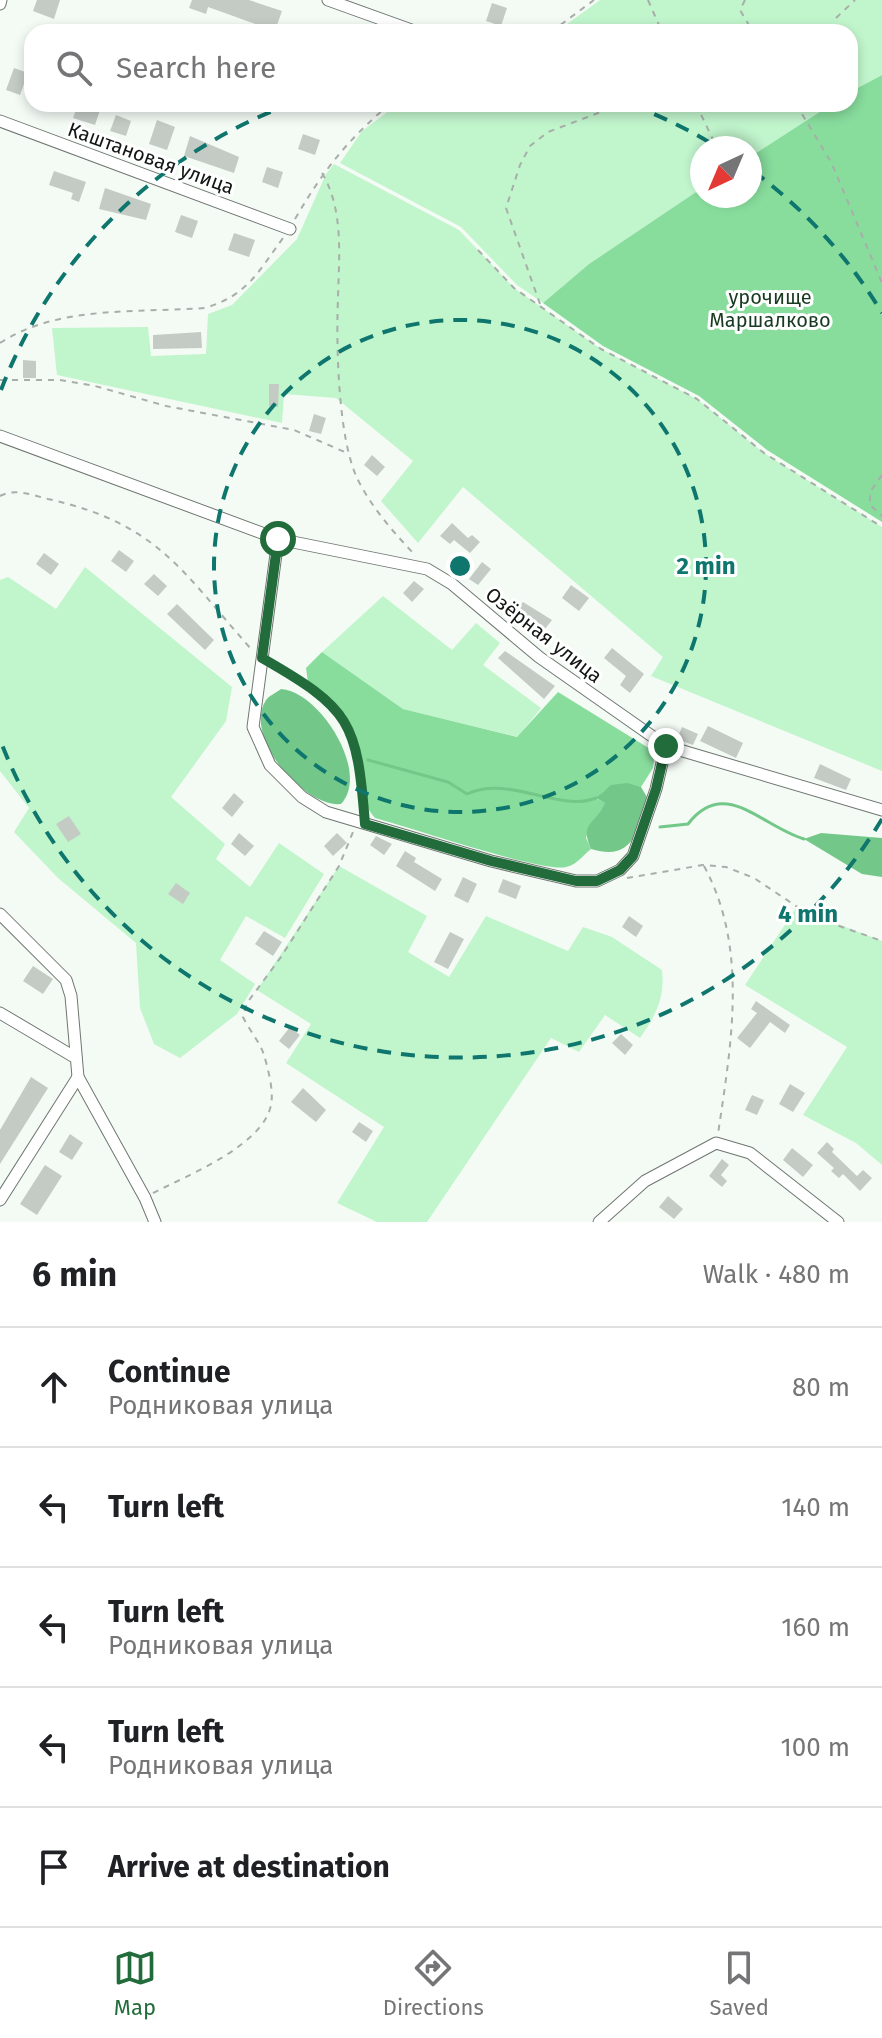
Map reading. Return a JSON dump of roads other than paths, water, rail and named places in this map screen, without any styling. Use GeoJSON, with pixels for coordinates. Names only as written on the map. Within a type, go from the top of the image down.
{"type":"FeatureCollection","features":[{"type":"Feature","properties":{"kind":"street"},"geometry":{"type":"LineString","coordinates":[[328,0],[395,24]]}},
{"type":"Feature","properties":{"kind":"street","name":"Каштановая улица"},"geometry":{"type":"LineString","coordinates":[[0,121],[290,229]]}},
{"type":"Feature","properties":{"kind":"street","name":"Озёрная улица"},"geometry":{"type":"LineString","coordinates":[[0,436],[278,539],[427,569],[452,584],[561,674],[666,746],[882,810]]}},
{"type":"Feature","properties":{"kind":"street"},"geometry":{"type":"LineString","coordinates":[[278,539],[253,727],[270,765],[302,797],[326,812],[491,861],[576,881],[597,881],[620,870],[633,856],[656,789],[666,746]]}},
{"type":"Feature","properties":{"kind":"street"},"geometry":{"type":"LineString","coordinates":[[0,914],[66,980],[71,996],[78,1077],[145,1198],[155,1222]]}},
{"type":"Feature","properties":{"kind":"street"},"geometry":{"type":"LineString","coordinates":[[0,1013],[76,1058]]}},
{"type":"Feature","properties":{"kind":"street"},"geometry":{"type":"LineString","coordinates":[[0,1200],[78,1077]]}},
{"type":"Feature","properties":{"kind":"street"},"geometry":{"type":"LineString","coordinates":[[599,1222],[645,1181],[716,1143],[750,1153],[838,1222]]}},
{"type":"Feature","properties":{"kind":"waterway"},"geometry":{"type":"LineString","coordinates":[[368,760],[448,782],[467,794],[500,788],[566,801],[596,798]]}},
{"type":"Feature","properties":{"kind":"waterway"},"geometry":{"type":"LineString","coordinates":[[660,827],[688,824],[702,810],[716,804],[730,804],[804,839]]}},
{"type":"Feature","properties":{"kind":"park label","name":"урочище Маршалково"},"geometry":{"type":"Point","coordinates":[770,308]}}]}
